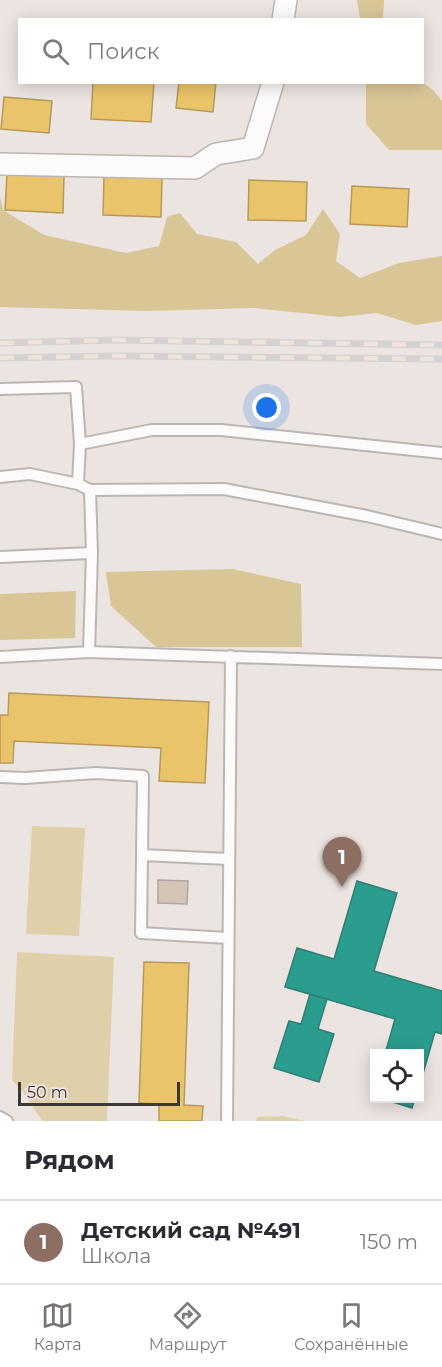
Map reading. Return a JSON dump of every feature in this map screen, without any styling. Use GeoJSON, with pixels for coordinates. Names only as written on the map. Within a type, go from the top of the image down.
{"type":"FeatureCollection","features":[{"type":"Feature","properties":{"kind":"street"},"geometry":{"type":"LineString","coordinates":[[283,18],[286,0]]}},
{"type":"Feature","properties":{"kind":"street"},"geometry":{"type":"LineString","coordinates":[[0,164],[195,168],[216,154],[253,148],[272,84]]}},
{"type":"Feature","properties":{"kind":"lane"},"geometry":{"type":"LineString","coordinates":[[0,389],[76,387],[80,444],[78,484]]}},
{"type":"Feature","properties":{"kind":"lane"},"geometry":{"type":"LineString","coordinates":[[80,444],[152,430],[221,430],[442,453]]}},
{"type":"Feature","properties":{"kind":"lane"},"geometry":{"type":"LineString","coordinates":[[0,477],[30,474],[78,484],[90,490],[224,489],[367,516],[442,534]]}},
{"type":"Feature","properties":{"kind":"lane"},"geometry":{"type":"LineString","coordinates":[[89,652],[92,554],[90,490]]}},
{"type":"Feature","properties":{"kind":"lane"},"geometry":{"type":"LineString","coordinates":[[0,557],[92,554]]}},
{"type":"Feature","properties":{"kind":"lane"},"geometry":{"type":"LineString","coordinates":[[0,657],[89,652],[442,664]]}},
{"type":"Feature","properties":{"kind":"lane"},"geometry":{"type":"LineString","coordinates":[[227,1121],[231,656]]}},
{"type":"Feature","properties":{"kind":"lane"},"geometry":{"type":"LineString","coordinates":[[0,777],[25,778],[96,773],[143,776],[141,933],[228,938]]}},
{"type":"Feature","properties":{"kind":"lane"},"geometry":{"type":"LineString","coordinates":[[142,855],[228,859]]}},
{"type":"Feature","properties":{"kind":"lane"},"geometry":{"type":"LineString","coordinates":[[0,1117],[7,1121]]}},
{"type":"Feature","properties":{"kind":"shaded area"},"geometry":{"type":"Polygon","coordinates":[[[357,0],[384,0],[383,18],[360,18],[357,0]]]}},
{"type":"Feature","properties":{"kind":"shaded area"},"geometry":{"type":"Polygon","coordinates":[[[424,83],[442,101],[442,150],[389,150],[366,124],[366,84],[424,83]]]}},
{"type":"Feature","properties":{"kind":"shaded area"},"geometry":{"type":"Polygon","coordinates":[[[0,197],[3,210],[44,235],[126,253],[159,246],[167,217],[180,213],[197,234],[236,242],[258,264],[275,250],[306,235],[323,209],[340,234],[336,261],[360,278],[399,263],[442,256],[442,321],[416,325],[377,313],[340,317],[253,308],[147,311],[0,307],[0,197]]]}},
{"type":"Feature","properties":{"kind":"shaded area"},"geometry":{"type":"Polygon","coordinates":[[[233,569],[301,584],[302,647],[156,647],[111,606],[106,572],[233,569]]]}},
{"type":"Feature","properties":{"kind":"shaded area"},"geometry":{"type":"Polygon","coordinates":[[[76,591],[75,638],[0,640],[0,594],[76,591]]]}},
{"type":"Feature","properties":{"kind":"shaded area"},"geometry":{"type":"Polygon","coordinates":[[[32,826],[85,828],[79,936],[26,934],[32,826]]]}},
{"type":"Feature","properties":{"kind":"shaded area"},"geometry":{"type":"Polygon","coordinates":[[[17,952],[114,957],[107,1121],[42,1121],[12,1080],[17,952]]]}},
{"type":"Feature","properties":{"kind":"shaded area"},"geometry":{"type":"Polygon","coordinates":[[[283,1116],[305,1121],[256,1121],[257,1117],[283,1116]]]}},
{"type":"Feature","properties":{"kind":"building: Жильё"},"geometry":{"type":"Polygon","coordinates":[[[93,84],[154,84],[151,122],[91,119],[93,84]]]}},
{"type":"Feature","properties":{"kind":"building: Жильё"},"geometry":{"type":"Polygon","coordinates":[[[179,84],[216,84],[213,112],[176,108],[179,84]]]}},
{"type":"Feature","properties":{"kind":"building: Жильё"},"geometry":{"type":"Polygon","coordinates":[[[4,97],[52,101],[49,133],[1,129],[4,97]]]}},
{"type":"Feature","properties":{"kind":"building: Жильё"},"geometry":{"type":"Polygon","coordinates":[[[7,174],[64,176],[63,213],[5,210],[7,174]]]}},
{"type":"Feature","properties":{"kind":"building: Жильё"},"geometry":{"type":"Polygon","coordinates":[[[104,176],[162,178],[161,217],[103,215],[104,176]]]}},
{"type":"Feature","properties":{"kind":"building: Жильё"},"geometry":{"type":"Polygon","coordinates":[[[249,180],[307,182],[306,221],[248,220],[249,180]]]}},
{"type":"Feature","properties":{"kind":"building: Жильё"},"geometry":{"type":"Polygon","coordinates":[[[352,186],[409,189],[407,227],[350,224],[352,186]]]}},
{"type":"Feature","properties":{"kind":"building: Жильё"},"geometry":{"type":"Polygon","coordinates":[[[9,693],[209,702],[205,783],[159,781],[161,748],[14,741],[13,763],[0,763],[0,715],[8,715],[9,693]]]}},
{"type":"Feature","properties":{"kind":"building: Жильё"},"geometry":{"type":"Polygon","coordinates":[[[144,962],[189,963],[184,1105],[203,1106],[202,1121],[159,1121],[159,1104],[139,1103],[144,962]]]}},
{"type":"Feature","properties":{"kind":"building: Школы"},"geometry":{"type":"Polygon","coordinates":[[[357,881],[397,893],[374,971],[442,991],[442,1034],[435,1032],[424,1070],[424,1049],[386,1049],[395,1019],[285,987],[297,948],[334,959],[357,881]]]}},
{"type":"Feature","properties":{"kind":"building: Школы"},"geometry":{"type":"Polygon","coordinates":[[[310,994],[327,999],[318,1029],[334,1034],[319,1082],[274,1068],[289,1021],[301,1024],[310,994]]]}},
{"type":"Feature","properties":{"kind":"building: Школы"},"geometry":{"type":"Polygon","coordinates":[[[396,1103],[414,1103],[412,1108],[396,1103]]]}},
{"type":"Feature","properties":{"kind":"building: Прочее"},"geometry":{"type":"Polygon","coordinates":[[[158,880],[188,881],[187,904],[158,903],[158,880]]]}},
{"type":"Feature","properties":{"kind":"railway"},"geometry":{"type":"LineString","coordinates":[[0,343],[115,340],[442,345]]}},
{"type":"Feature","properties":{"kind":"railway"},"geometry":{"type":"LineString","coordinates":[[0,358],[113,356],[442,359]]}},
{"type":"Feature","properties":{"kind":"place","name":"Детский сад №491"},"geometry":{"type":"Point","coordinates":[342,887]}}]}
